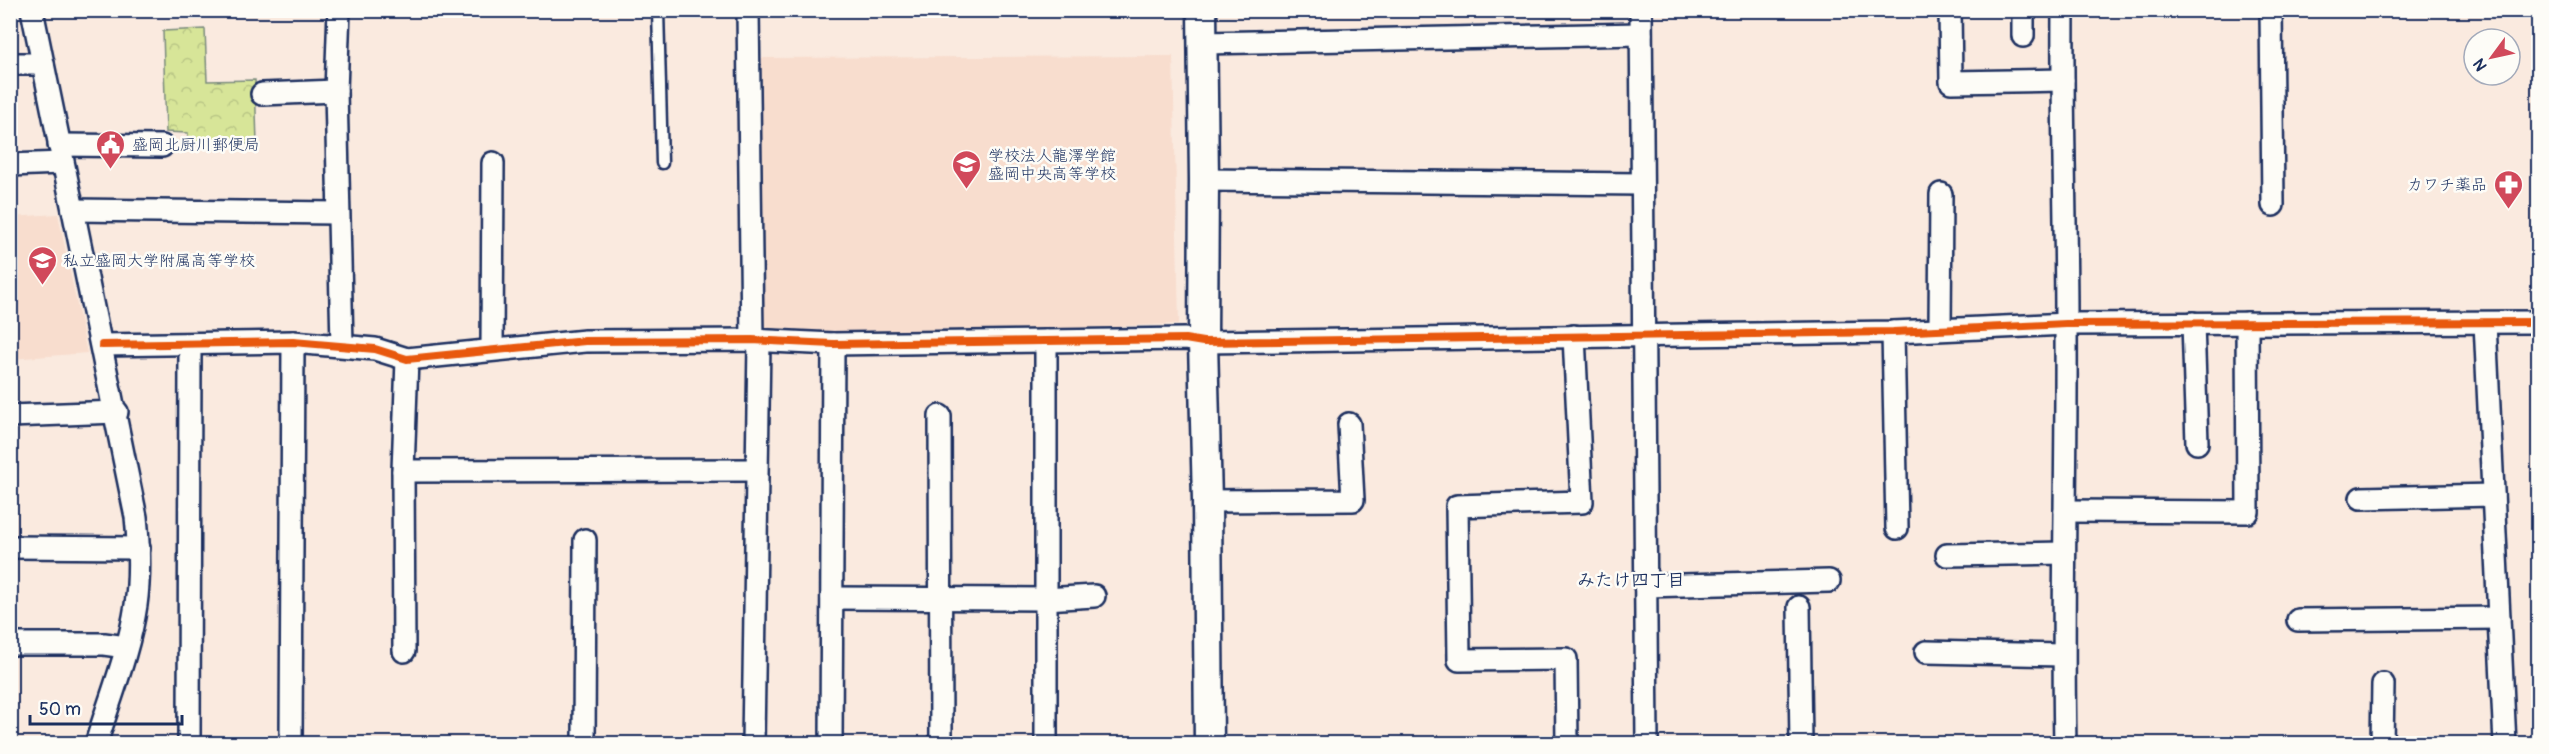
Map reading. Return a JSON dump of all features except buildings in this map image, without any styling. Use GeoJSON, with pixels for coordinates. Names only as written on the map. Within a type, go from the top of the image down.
{"type":"FeatureCollection","features":[{"type":"Feature","properties":{"kind":"street"},"geometry":{"type":"LineString","coordinates":[[32,10],[117,412],[136,517],[139,548],[136,606],[126,647],[96,744]]}},
{"type":"Feature","properties":{"kind":"street"},"geometry":{"type":"LineString","coordinates":[[339,10],[336,91],[342,345]]}},
{"type":"Feature","properties":{"kind":"street"},"geometry":{"type":"LineString","coordinates":[[748,10],[756,470],[753,744]]}},
{"type":"Feature","properties":{"kind":"street"},"geometry":{"type":"LineString","coordinates":[[1202,10],[1203,342],[1209,744]]}},
{"type":"Feature","properties":{"kind":"street"},"geometry":{"type":"LineString","coordinates":[[1641,10],[1647,744]]}},
{"type":"Feature","properties":{"kind":"street"},"geometry":{"type":"LineString","coordinates":[[1950,10],[1951,82],[2063,80]]}},
{"type":"Feature","properties":{"kind":"street"},"geometry":{"type":"LineString","coordinates":[[2023,10],[2023,36]]}},
{"type":"Feature","properties":{"kind":"street"},"geometry":{"type":"LineString","coordinates":[[2064,10],[2066,324],[2063,655],[2065,744]]}},
{"type":"Feature","properties":{"kind":"street"},"geometry":{"type":"LineString","coordinates":[[2271,10],[2273,205]]}},
{"type":"Feature","properties":{"kind":"street"},"geometry":{"type":"LineString","coordinates":[[1203,43],[1641,34]]}},
{"type":"Feature","properties":{"kind":"street"},"geometry":{"type":"LineString","coordinates":[[10,64],[43,64]]}},
{"type":"Feature","properties":{"kind":"street"},"geometry":{"type":"LineString","coordinates":[[262,94],[336,91]]}},
{"type":"Feature","properties":{"kind":"street"},"geometry":{"type":"LineString","coordinates":[[10,165],[61,154],[162,146]]}},
{"type":"Feature","properties":{"kind":"street"},"geometry":{"type":"LineString","coordinates":[[492,350],[493,163]]}},
{"type":"Feature","properties":{"kind":"street"},"geometry":{"type":"LineString","coordinates":[[1204,180],[1642,184]]}},
{"type":"Feature","properties":{"kind":"street"},"geometry":{"type":"LineString","coordinates":[[1940,330],[1941,194]]}},
{"type":"Feature","properties":{"kind":"street"},"geometry":{"type":"LineString","coordinates":[[74,210],[338,213]]}},
{"type":"Feature","properties":{"kind":"street"},"geometry":{"type":"LineString","coordinates":[[2485,322],[2505,744]]}},
{"type":"Feature","properties":{"kind":"street"},"geometry":{"type":"LineString","coordinates":[[102,345],[293,342],[375,349],[406,359],[585,341],[755,341],[833,344],[1185,339],[1203,342],[1893,332],[2066,324],[2538,322]]}},
{"type":"Feature","properties":{"kind":"street"},"geometry":{"type":"LineString","coordinates":[[2193,323],[2197,443]]}},
{"type":"Feature","properties":{"kind":"street"},"geometry":{"type":"LineString","coordinates":[[2064,511],[2248,512],[2247,323]]}},
{"type":"Feature","properties":{"kind":"street"},"geometry":{"type":"LineString","coordinates":[[1893,332],[1896,528]]}},
{"type":"Feature","properties":{"kind":"street"},"geometry":{"type":"LineString","coordinates":[[1567,744],[1566,659],[1459,660],[1457,506],[1582,502],[1574,336]]}},
{"type":"Feature","properties":{"kind":"street"},"geometry":{"type":"LineString","coordinates":[[1046,341],[1046,744]]}},
{"type":"Feature","properties":{"kind":"street"},"geometry":{"type":"LineString","coordinates":[[291,744],[293,342]]}},
{"type":"Feature","properties":{"kind":"street"},"geometry":{"type":"LineString","coordinates":[[189,744],[190,344]]}},
{"type":"Feature","properties":{"kind":"street"},"geometry":{"type":"LineString","coordinates":[[831,744],[833,344]]}},
{"type":"Feature","properties":{"kind":"street"},"geometry":{"type":"LineString","coordinates":[[404,651],[403,471],[406,359]]}},
{"type":"Feature","properties":{"kind":"street"},"geometry":{"type":"LineString","coordinates":[[10,416],[117,412]]}},
{"type":"Feature","properties":{"kind":"street"},"geometry":{"type":"LineString","coordinates":[[940,416],[941,744]]}},
{"type":"Feature","properties":{"kind":"street"},"geometry":{"type":"LineString","coordinates":[[1207,501],[1353,500],[1348,424]]}},
{"type":"Feature","properties":{"kind":"street"},"geometry":{"type":"LineString","coordinates":[[403,471],[756,470]]}},
{"type":"Feature","properties":{"kind":"street"},"geometry":{"type":"LineString","coordinates":[[2361,498],[2493,495]]}},
{"type":"Feature","properties":{"kind":"street"},"geometry":{"type":"LineString","coordinates":[[584,744],[585,540]]}},
{"type":"Feature","properties":{"kind":"street"},"geometry":{"type":"LineString","coordinates":[[10,547],[139,548]]}},
{"type":"Feature","properties":{"kind":"street"},"geometry":{"type":"LineString","coordinates":[[1947,555],[2064,553]]}},
{"type":"Feature","properties":{"kind":"street"},"geometry":{"type":"LineString","coordinates":[[1645,586],[1829,581]]}},
{"type":"Feature","properties":{"kind":"street"},"geometry":{"type":"LineString","coordinates":[[832,598],[1045,599],[1094,596]]}},
{"type":"Feature","properties":{"kind":"street"},"geometry":{"type":"LineString","coordinates":[[1798,607],[1801,744]]}},
{"type":"Feature","properties":{"kind":"street"},"geometry":{"type":"LineString","coordinates":[[2298,620],[2499,618]]}},
{"type":"Feature","properties":{"kind":"street"},"geometry":{"type":"LineString","coordinates":[[10,644],[104,644],[126,647]]}},
{"type":"Feature","properties":{"kind":"street"},"geometry":{"type":"LineString","coordinates":[[1926,652],[2063,655]]}},
{"type":"Feature","properties":{"kind":"street"},"geometry":{"type":"LineString","coordinates":[[2382,744],[2383,684]]}},
{"type":"Feature","properties":{"kind":"lane"},"geometry":{"type":"LineString","coordinates":[[658,10],[662,163]]}},
{"type":"Feature","properties":{"kind":"shaded area","name":"学校法人龍澤学館 盛岡中央高等学校"},"geometry":{"type":"Polygon","coordinates":[[[1173,56],[1179,324],[1120,326],[1119,331],[772,336],[758,323],[758,58],[1173,56]]]}},
{"type":"Feature","properties":{"kind":"shaded area","name":"私立盛岡大学附属高等学校"},"geometry":{"type":"Polygon","coordinates":[[[58,214],[87,353],[11,359],[11,217],[58,214]]]}},
{"type":"Feature","properties":{"kind":"green space"},"geometry":{"type":"Polygon","coordinates":[[[205,29],[207,81],[255,80],[257,144],[188,143],[188,133],[166,132],[163,31],[205,29]]]}},
{"type":"Feature","properties":{"kind":"cycle path"},"geometry":{"type":"LineString","coordinates":[[102,345],[293,342],[375,349],[407,359],[585,341],[752,340],[833,344],[1185,339],[1203,342],[1893,332],[2066,324],[2538,322]]}},
{"type":"Feature","properties":{"kind":"place","name":"盛岡北厨川郵便局"},"geometry":{"type":"Point","coordinates":[111,170]}},
{"type":"Feature","properties":{"kind":"place","name":"学校法人龍澤学館 盛岡中央高等学校"},"geometry":{"type":"Point","coordinates":[967,190]}},
{"type":"Feature","properties":{"kind":"place","name":"カワチ薬品"},"geometry":{"type":"Point","coordinates":[2508,210]}},
{"type":"Feature","properties":{"kind":"place","name":"私立盛岡大学附属高等学校"},"geometry":{"type":"Point","coordinates":[42,286]}},
{"type":"Feature","properties":{"kind":"district","name":"みたけ四丁目"},"geometry":{"type":"Point","coordinates":[1631,580]}}]}
